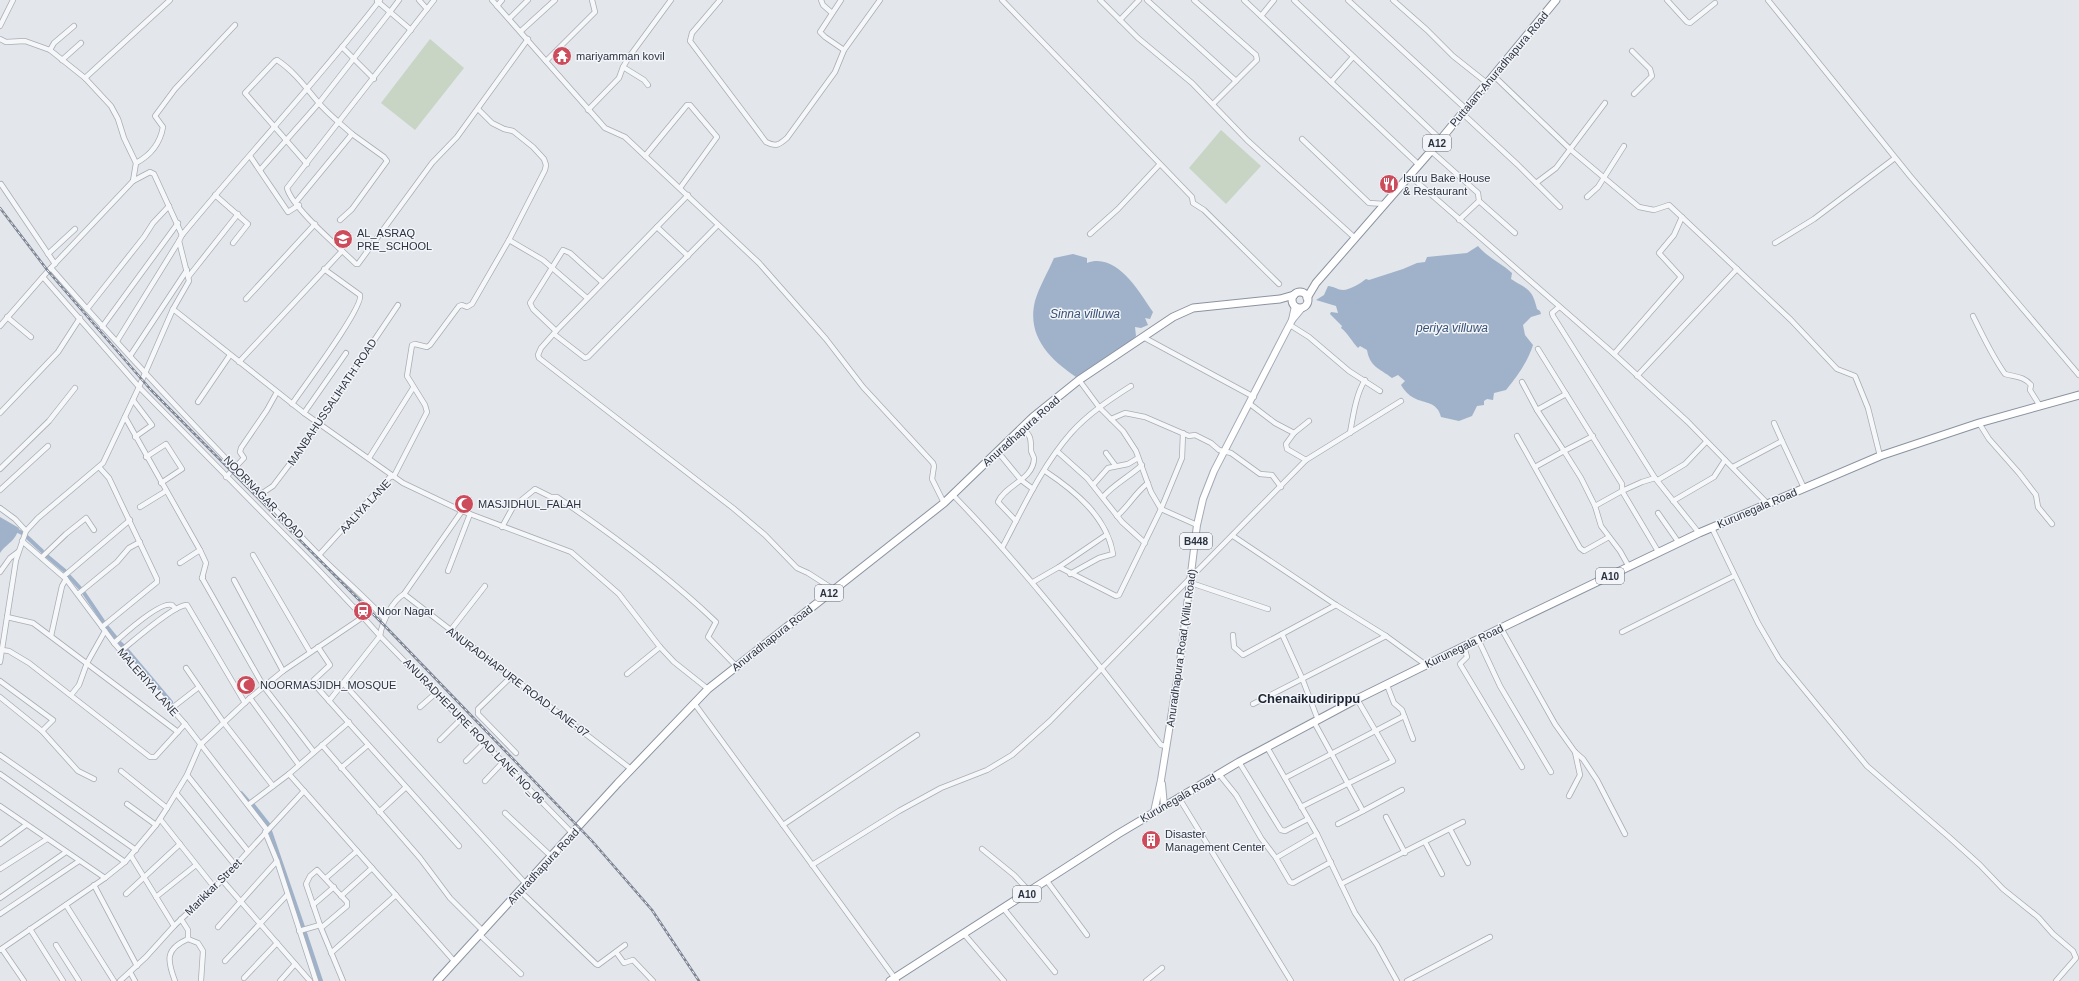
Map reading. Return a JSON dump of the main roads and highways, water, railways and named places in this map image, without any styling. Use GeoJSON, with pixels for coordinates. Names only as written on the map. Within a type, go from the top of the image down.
{"type":"FeatureCollection","features":[{"type":"Feature","properties":{"kind":"highway","name":"Puttalam-Anuradhapura Road"},"geometry":{"type":"LineString","coordinates":[[1316,284],[1410,176],[1556,0]]}},
{"type":"Feature","properties":{"kind":"highway","name":"Anuradhapura Road"},"geometry":{"type":"LineString","coordinates":[[438,981],[631,769],[708,689],[795,622],[833,590],[944,503],[1022,428],[1079,380],[1173,317],[1193,308],[1280,299],[1297,294],[1316,284]]}},
{"type":"Feature","properties":{"kind":"highway","name":"A12"},"geometry":{"type":"LineString","coordinates":[[1307,298],[1316,284]]}},
{"type":"Feature","properties":{"kind":"highway"},"geometry":{"type":"LineString","coordinates":[[1280,299],[1297,306],[1306,305],[1307,298],[1297,294],[1292,300],[1297,306]]}},
{"type":"Feature","properties":{"kind":"highway","name":"Kurunegala Road"},"geometry":{"type":"LineString","coordinates":[[894,980],[1118,834],[1239,762],[1357,699],[1500,628],[1700,533],[1880,456],[1979,423],[2079,395]]}},
{"type":"Feature","properties":{"kind":"main road","name":"Anuradhapura Road (Villu Road)"},"geometry":{"type":"LineString","coordinates":[[1154,812],[1161,780],[1191,579],[1197,525],[1205,491],[1291,323],[1297,306]]}},
{"type":"Feature","properties":{"kind":"main road","name":"Anuradhapura Road (Villu Road)"},"geometry":{"type":"LineString","coordinates":[[1161,780],[1164,806]]}},
{"type":"Feature","properties":{"kind":"water","name":"periya villuwa"},"geometry":{"type":"Polygon","coordinates":[[[1478,246],[1512,273],[1511,279],[1531,293],[1537,309],[1541,314],[1531,317],[1523,325],[1525,335],[1533,345],[1525,363],[1514,380],[1506,390],[1494,393],[1493,400],[1487,399],[1484,401],[1484,405],[1477,406],[1472,416],[1459,421],[1441,417],[1437,408],[1408,394],[1401,385],[1405,381],[1398,375],[1392,378],[1376,367],[1370,360],[1367,350],[1360,346],[1358,348],[1346,332],[1341,328],[1342,326],[1330,314],[1331,312],[1338,313],[1336,306],[1316,300],[1324,295],[1328,286],[1346,290],[1366,279],[1369,280],[1417,263],[1425,262],[1427,257],[1467,253],[1478,246]]]}},
{"type":"Feature","properties":{"kind":"water","name":"Sinna villuwa"},"geometry":{"type":"Polygon","coordinates":[[[1073,254],[1087,258],[1087,263],[1098,261],[1108,263],[1117,268],[1134,285],[1153,312],[1150,319],[1145,318],[1148,325],[1141,328],[1135,327],[1136,336],[1130,343],[1079,379],[1059,364],[1044,347],[1034,326],[1033,314],[1035,301],[1041,285],[1054,258],[1073,254]]]}},
{"type":"Feature","properties":{"kind":"water"},"geometry":{"type":"Polygon","coordinates":[[[0,517],[19,528],[13,539],[0,553],[0,517]]]}},
{"type":"Feature","properties":{"kind":"waterway"},"geometry":{"type":"LineString","coordinates":[[18,531],[22,533]]}},
{"type":"Feature","properties":{"kind":"waterway"},"geometry":{"type":"LineString","coordinates":[[27,537],[42,551]]}},
{"type":"Feature","properties":{"kind":"waterway"},"geometry":{"type":"LineString","coordinates":[[47,556],[65,571]]}},
{"type":"Feature","properties":{"kind":"waterway"},"geometry":{"type":"LineString","coordinates":[[69,576],[80,588]]}},
{"type":"Feature","properties":{"kind":"waterway"},"geometry":{"type":"LineString","coordinates":[[84,593],[103,621]]}},
{"type":"Feature","properties":{"kind":"waterway"},"geometry":{"type":"LineString","coordinates":[[107,627],[116,638]]}},
{"type":"Feature","properties":{"kind":"waterway"},"geometry":{"type":"LineString","coordinates":[[120,643],[123,646]]}},
{"type":"Feature","properties":{"kind":"waterway"},"geometry":{"type":"LineString","coordinates":[[127,650],[171,702],[171,704]]}},
{"type":"Feature","properties":{"kind":"waterway"},"geometry":{"type":"LineString","coordinates":[[241,793],[248,801]]}},
{"type":"Feature","properties":{"kind":"waterway"},"geometry":{"type":"LineString","coordinates":[[253,805],[268,824]]}},
{"type":"Feature","properties":{"kind":"waterway"},"geometry":{"type":"LineString","coordinates":[[270,831],[303,927]]}},
{"type":"Feature","properties":{"kind":"waterway"},"geometry":{"type":"LineString","coordinates":[[305,933],[321,981]]}},
{"type":"Feature","properties":{"kind":"railway"},"geometry":{"type":"LineString","coordinates":[[0,208],[48,271],[151,390],[382,623],[592,841],[652,910],[699,981]]}},
{"type":"Feature","properties":{"kind":"place","name":"mariyamman kovil"},"geometry":{"type":"Point","coordinates":[562,56]}},
{"type":"Feature","properties":{"kind":"place","name":"Isuru Bake House & Restaurant"},"geometry":{"type":"Point","coordinates":[1389,184]}},
{"type":"Feature","properties":{"kind":"place","name":"AL_ASRAQ PRE_SCHOOL"},"geometry":{"type":"Point","coordinates":[343,239]}},
{"type":"Feature","properties":{"kind":"place","name":"MASJIDHUL_FALAH"},"geometry":{"type":"Point","coordinates":[464,504]}},
{"type":"Feature","properties":{"kind":"place","name":"Noor Nagar"},"geometry":{"type":"Point","coordinates":[363,611]}},
{"type":"Feature","properties":{"kind":"place","name":"NOORMASJIDH_MOSQUE"},"geometry":{"type":"Point","coordinates":[246,685]}},
{"type":"Feature","properties":{"kind":"place","name":"Disaster Management Center"},"geometry":{"type":"Point","coordinates":[1151,840]}},
{"type":"Feature","properties":{"kind":"district","name":"Chenaikudirippu"},"geometry":{"type":"Point","coordinates":[1309,698]}}]}
